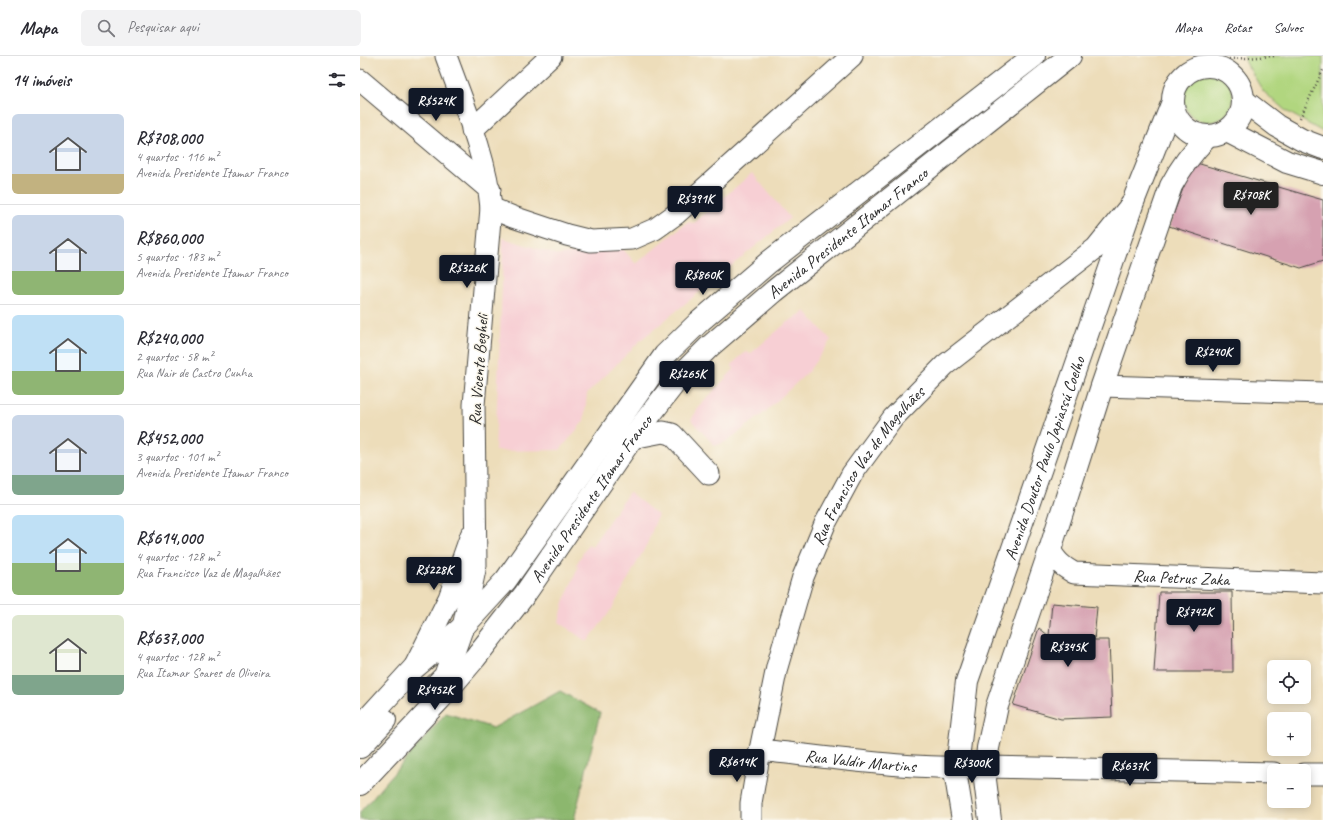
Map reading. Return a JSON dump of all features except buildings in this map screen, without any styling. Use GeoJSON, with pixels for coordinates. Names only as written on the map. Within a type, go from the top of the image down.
{"type":"FeatureCollection","features":[{"type":"Feature","properties":{"kind":"main road","name":"Avenida Presidente Itamar Franco"},"geometry":{"type":"LineString","coordinates":[[360,727],[411,671],[463,627],[506,580],[665,355],[699,322],[769,262],[1034,56]]}},
{"type":"Feature","properties":{"kind":"main road","name":"Avenida Presidente Itamar Franco"},"geometry":{"type":"LineString","coordinates":[[360,784],[440,699],[475,658],[525,594],[632,438],[681,375],[762,301],[1070,56]]}},
{"type":"Feature","properties":{"kind":"main road"},"geometry":{"type":"LineString","coordinates":[[1217,134],[1236,123],[1241,112],[1243,100],[1242,89],[1236,79],[1229,57]]}},
{"type":"Feature","properties":{"kind":"main road"},"geometry":{"type":"LineString","coordinates":[[1236,79],[1229,72],[1220,67],[1209,65],[1199,66],[1189,70],[1181,66],[1172,94],[1174,114],[1180,123],[1187,130],[1197,135],[1217,134],[1287,162],[1323,173]]}},
{"type":"Feature","properties":{"kind":"main road"},"geometry":{"type":"LineString","coordinates":[[1243,100],[1277,126],[1302,140],[1323,148]]}},
{"type":"Feature","properties":{"kind":"main road","name":"Avenida Doutor Paulo Japiassú Coelho"},"geometry":{"type":"LineString","coordinates":[[963,820],[956,777],[967,681],[1133,202],[1172,104]]}},
{"type":"Feature","properties":{"kind":"main road","name":"Avenida Doutor Paulo Japiassú Coelho"},"geometry":{"type":"LineString","coordinates":[[990,820],[985,780],[988,748],[997,706],[1050,550],[1102,386],[1171,186],[1179,170],[1192,152],[1217,134]]}},
{"type":"Feature","properties":{"kind":"main road"},"geometry":{"type":"LineString","coordinates":[[360,767],[445,676],[463,627]]}},
{"type":"Feature","properties":{"kind":"main road"},"geometry":{"type":"LineString","coordinates":[[360,748],[404,700],[411,671]]}},
{"type":"Feature","properties":{"kind":"street","name":"Rua Vicente Begheli"},"geometry":{"type":"LineString","coordinates":[[446,56],[472,130],[490,199],[474,404],[476,565],[463,627]]}},
{"type":"Feature","properties":{"kind":"street"},"geometry":{"type":"LineString","coordinates":[[472,130],[551,56]]}},
{"type":"Feature","properties":{"kind":"street"},"geometry":{"type":"LineString","coordinates":[[360,80],[490,199],[513,217],[567,235],[591,241],[632,239],[655,228],[676,214],[852,56]]}},
{"type":"Feature","properties":{"kind":"street","name":"Rua Francisco Vaz de Magalhães"},"geometry":{"type":"LineString","coordinates":[[751,820],[751,803],[760,750],[777,667],[803,577],[825,524],[852,474],[893,418],[945,365],[1096,248],[1133,202]]}},
{"type":"Feature","properties":{"kind":"street"},"geometry":{"type":"LineString","coordinates":[[1102,386],[1323,393]]}},
{"type":"Feature","properties":{"kind":"street"},"geometry":{"type":"LineString","coordinates":[[632,438],[663,432],[672,434],[709,474]]}},
{"type":"Feature","properties":{"kind":"street","name":"Rua Vicente Begheli"},"geometry":{"type":"LineString","coordinates":[[411,671],[449,598],[475,523]]}},
{"type":"Feature","properties":{"kind":"street","name":"Rua Petrus Zaka"},"geometry":{"type":"LineString","coordinates":[[1050,550],[1057,562],[1074,573],[1323,583]]}},
{"type":"Feature","properties":{"kind":"street"},"geometry":{"type":"LineString","coordinates":[[476,565],[482,577],[487,580],[495,582],[506,580]]}},
{"type":"Feature","properties":{"kind":"street","name":"Rua Valdir Martins"},"geometry":{"type":"LineString","coordinates":[[760,750],[888,764],[957,768],[986,767],[1267,773]]}},
{"type":"Feature","properties":{"kind":"street"},"geometry":{"type":"LineString","coordinates":[[1311,774],[1323,774]]}},
{"type":"Feature","properties":{"kind":"path"},"geometry":{"type":"LineString","coordinates":[[1229,57],[1275,56]]}},
{"type":"Feature","properties":{"kind":"path"},"geometry":{"type":"LineString","coordinates":[[1292,134],[1323,70]]}},
{"type":"Feature","properties":{"kind":"shaded area"},"geometry":{"type":"Polygon","coordinates":[[[752,173],[790,218],[642,339],[587,394],[584,421],[560,450],[495,451],[503,238],[558,255],[622,248],[636,264],[687,222],[694,223],[752,173]]]}},
{"type":"Feature","properties":{"kind":"shaded area"},"geometry":{"type":"Polygon","coordinates":[[[805,311],[831,340],[808,372],[763,414],[727,441],[715,446],[691,420],[699,407],[734,369],[731,365],[746,351],[750,354],[785,324],[805,311]]]}},
{"type":"Feature","properties":{"kind":"shaded area"},"geometry":{"type":"Polygon","coordinates":[[[629,492],[658,515],[647,544],[612,609],[587,642],[559,622],[564,602],[578,567],[576,565],[588,544],[592,546],[629,492]]]}},
{"type":"Feature","properties":{"kind":"green space"},"geometry":{"type":"Polygon","coordinates":[[[1244,56],[1323,56],[1323,132],[1286,111],[1263,91],[1246,63],[1244,56]]]}},
{"type":"Feature","properties":{"kind":"green space"},"geometry":{"type":"Polygon","coordinates":[[[1203,72],[1213,72],[1226,79],[1233,92],[1233,102],[1226,115],[1213,122],[1203,122],[1194,118],[1187,111],[1183,102],[1183,92],[1187,83],[1194,76],[1203,72]]]}},
{"type":"Feature","properties":{"kind":"green space"},"geometry":{"type":"Polygon","coordinates":[[[560,691],[600,713],[574,820],[360,820],[360,812],[446,713],[493,728],[560,691]]]}}]}
